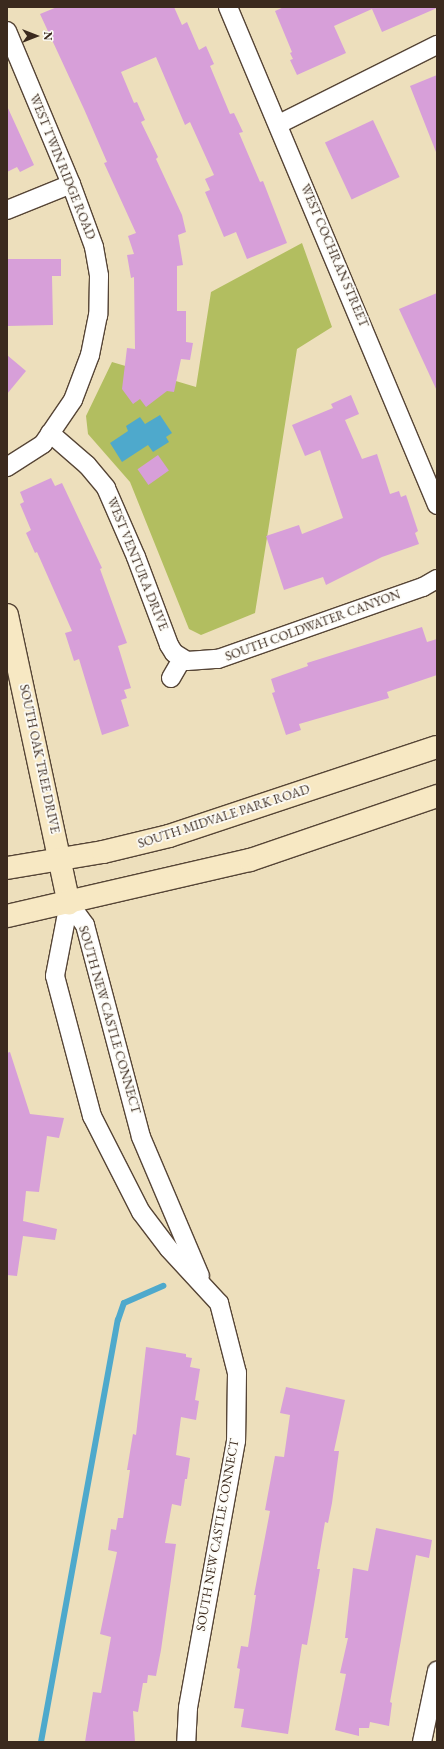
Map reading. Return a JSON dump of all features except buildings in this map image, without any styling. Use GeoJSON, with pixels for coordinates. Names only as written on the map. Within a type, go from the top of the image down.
{"type":"FeatureCollection","features":[{"type":"Feature","properties":{"kind":"main road","name":"SOUTH OAK TREE DRIVE"},"geometry":{"type":"LineString","coordinates":[[7,615],[61,860],[68,904]]}},
{"type":"Feature","properties":{"kind":"main road","name":"SOUTH MIDVALE PARK ROAD"},"geometry":{"type":"LineString","coordinates":[[7,868],[61,860],[169,836],[437,747]]}},
{"type":"Feature","properties":{"kind":"main road"},"geometry":{"type":"LineString","coordinates":[[7,916],[68,904],[250,860],[437,796]]}},
{"type":"Feature","properties":{"kind":"street","name":"WEST COCHRAN STREET"},"geometry":{"type":"LineString","coordinates":[[228,7],[279,124],[437,505]]}},
{"type":"Feature","properties":{"kind":"street","name":"WEST TWIN RIDGE ROAD"},"geometry":{"type":"LineString","coordinates":[[7,31],[71,184],[94,247],[99,276],[98,315],[90,355],[73,400],[43,444],[7,467]]}},
{"type":"Feature","properties":{"kind":"street"},"geometry":{"type":"LineString","coordinates":[[279,124],[437,45]]}},
{"type":"Feature","properties":{"kind":"street"},"geometry":{"type":"LineString","coordinates":[[7,210],[71,184]]}},
{"type":"Feature","properties":{"kind":"street","name":"WEST VENTURA DRIVE"},"geometry":{"type":"LineString","coordinates":[[50,433],[87,465],[106,488],[136,557],[169,645],[185,660]]}},
{"type":"Feature","properties":{"kind":"street","name":"SOUTH COLDWATER CANYON"},"geometry":{"type":"LineString","coordinates":[[185,660],[218,659],[423,587],[437,579]]}},
{"type":"Feature","properties":{"kind":"street"},"geometry":{"type":"LineString","coordinates":[[171,678],[185,660]]}},
{"type":"Feature","properties":{"kind":"street","name":"SOUTH NEW CASTLE CONNECT"},"geometry":{"type":"LineString","coordinates":[[68,904],[85,926],[141,1137],[204,1286]]}},
{"type":"Feature","properties":{"kind":"street","name":"SOUTH NEW CASTLE CONNECT"},"geometry":{"type":"LineString","coordinates":[[68,904],[55,976],[92,1116],[141,1212],[169,1249],[219,1303],[237,1373],[236,1441],[188,1708],[186,1742]]}},
{"type":"Feature","properties":{"kind":"street"},"geometry":{"type":"LineString","coordinates":[[422,1742],[437,1671]]}},
{"type":"Feature","properties":{"kind":"green space"},"geometry":{"type":"Polygon","coordinates":[[[302,243],[332,327],[297,349],[255,613],[201,635],[189,629],[130,482],[88,434],[86,416],[112,362],[196,387],[211,292],[302,243]]]}},
{"type":"Feature","properties":{"kind":"water"},"geometry":{"type":"Polygon","coordinates":[[[160,415],[172,433],[166,437],[169,442],[153,452],[148,445],[122,462],[110,443],[128,431],[126,426],[140,417],[145,424],[160,415]]]}},
{"type":"Feature","properties":{"kind":"waterway"},"geometry":{"type":"LineString","coordinates":[[41,1742],[118,1320],[124,1303],[163,1286]]}}]}
